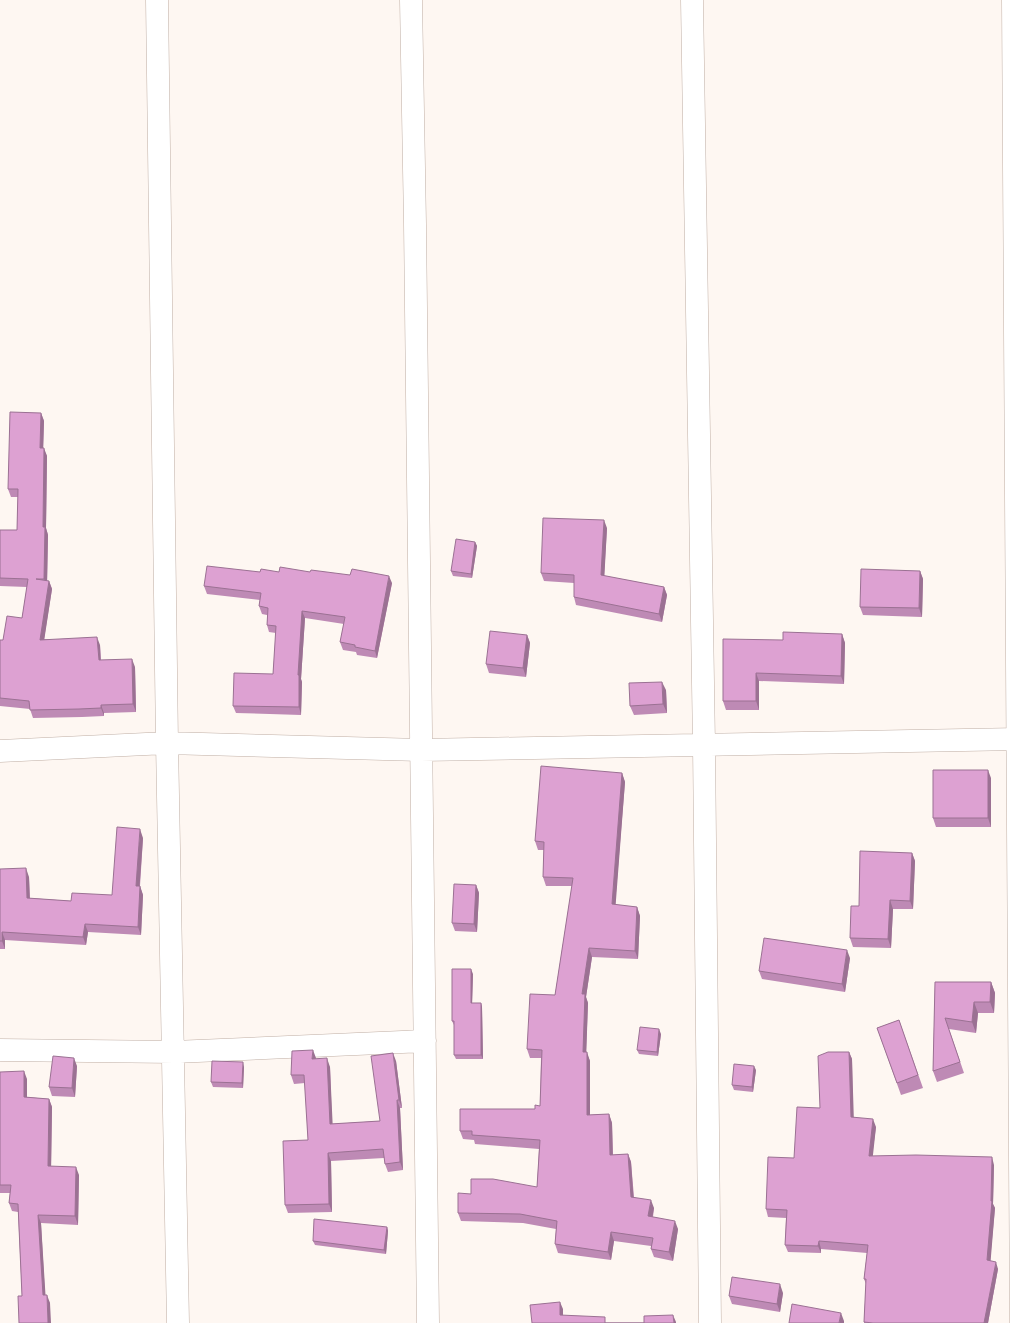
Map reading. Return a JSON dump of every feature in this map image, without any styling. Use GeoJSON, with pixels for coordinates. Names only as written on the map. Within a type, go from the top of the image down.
{"type":"FeatureCollection","features":[{"type":"Feature","properties":{"kind":"street"},"geometry":{"type":"LineString","coordinates":[[157,0],[178,1323]]}},
{"type":"Feature","properties":{"kind":"street"},"geometry":{"type":"LineString","coordinates":[[410,0],[415,216],[428,1323]]}},
{"type":"Feature","properties":{"kind":"street"},"geometry":{"type":"LineString","coordinates":[[692,0],[704,745],[710,1323]]}},
{"type":"Feature","properties":{"kind":"street"},"geometry":{"type":"LineString","coordinates":[[1013,0],[1021,739],[1021,1323]]}},
{"type":"Feature","properties":{"kind":"street"},"geometry":{"type":"LineString","coordinates":[[0,751],[168,743],[421,750],[1021,739]]}},
{"type":"Feature","properties":{"kind":"street"},"geometry":{"type":"LineString","coordinates":[[0,1050],[174,1052],[425,1041]]}},
{"type":"Feature","properties":{"kind":"building"},"geometry":{"type":"Polygon","coordinates":[[[10,412],[41,413],[40,448],[44,448],[44,579],[36,579],[49,581],[40,640],[97,637],[99,660],[132,659],[133,704],[101,705],[101,708],[30,710],[29,701],[0,698],[0,640],[3,640],[7,616],[22,618],[28,579],[0,578],[0,530],[17,530],[18,489],[8,489],[10,412]]]}},
{"type":"Feature","properties":{"kind":"building"},"geometry":{"type":"Polygon","coordinates":[[[543,518],[604,520],[601,575],[664,587],[659,614],[574,597],[574,575],[541,573],[543,518]]]}},
{"type":"Feature","properties":{"kind":"building"},"geometry":{"type":"Polygon","coordinates":[[[456,539],[475,542],[471,574],[451,571],[456,539]]]}},
{"type":"Feature","properties":{"kind":"building"},"geometry":{"type":"Polygon","coordinates":[[[207,566],[260,572],[261,569],[279,572],[280,567],[310,572],[311,570],[350,575],[352,569],[389,576],[375,651],[340,642],[345,617],[302,611],[298,675],[299,707],[233,706],[234,673],[273,674],[276,626],[267,625],[268,608],[259,606],[261,593],[204,586],[207,566]]]}},
{"type":"Feature","properties":{"kind":"building"},"geometry":{"type":"Polygon","coordinates":[[[861,569],[920,571],[919,608],[860,607],[861,569]]]}},
{"type":"Feature","properties":{"kind":"building"},"geometry":{"type":"Polygon","coordinates":[[[490,631],[527,635],[523,668],[486,664],[490,631]]]}},
{"type":"Feature","properties":{"kind":"building"},"geometry":{"type":"Polygon","coordinates":[[[783,632],[842,634],[841,676],[756,673],[756,701],[723,701],[723,639],[783,640],[783,632]]]}},
{"type":"Feature","properties":{"kind":"building"},"geometry":{"type":"Polygon","coordinates":[[[662,682],[663,704],[630,706],[629,683],[662,682]]]}},
{"type":"Feature","properties":{"kind":"building"},"geometry":{"type":"Polygon","coordinates":[[[541,766],[622,773],[612,904],[637,907],[635,951],[589,948],[582,994],[585,994],[583,1052],[587,1052],[587,1115],[609,1114],[610,1155],[628,1154],[631,1197],[651,1200],[648,1216],[675,1221],[669,1252],[651,1249],[653,1238],[611,1232],[608,1252],[555,1244],[557,1221],[520,1214],[458,1213],[458,1193],[471,1194],[471,1179],[493,1179],[537,1187],[540,1140],[472,1135],[472,1131],[460,1131],[460,1109],[535,1109],[535,1105],[540,1106],[542,1050],[527,1049],[530,994],[555,995],[573,878],[543,877],[544,842],[535,841],[541,766]]]}},
{"type":"Feature","properties":{"kind":"building"},"geometry":{"type":"Polygon","coordinates":[[[933,770],[988,770],[988,818],[933,818],[933,770]]]}},
{"type":"Feature","properties":{"kind":"building"},"geometry":{"type":"Polygon","coordinates":[[[117,827],[140,829],[136,886],[140,886],[138,927],[85,924],[83,937],[2,932],[2,941],[0,941],[0,869],[26,868],[27,898],[71,901],[72,893],[112,895],[117,827]]]}},
{"type":"Feature","properties":{"kind":"building"},"geometry":{"type":"Polygon","coordinates":[[[860,851],[912,853],[910,901],[890,900],[888,939],[850,938],[851,906],[859,906],[860,851]]]}},
{"type":"Feature","properties":{"kind":"building"},"geometry":{"type":"Polygon","coordinates":[[[454,884],[476,885],[474,924],[452,923],[454,884]]]}},
{"type":"Feature","properties":{"kind":"building"},"geometry":{"type":"Polygon","coordinates":[[[764,938],[847,950],[842,984],[759,971],[764,938]]]}},
{"type":"Feature","properties":{"kind":"building"},"geometry":{"type":"Polygon","coordinates":[[[452,969],[471,969],[471,1003],[481,1003],[481,1055],[454,1055],[454,1021],[452,1021],[452,969]]]}},
{"type":"Feature","properties":{"kind":"building"},"geometry":{"type":"Polygon","coordinates":[[[935,982],[991,982],[990,1002],[974,1002],[972,1022],[945,1018],[960,1062],[933,1071],[935,982]]]}},
{"type":"Feature","properties":{"kind":"building"},"geometry":{"type":"Polygon","coordinates":[[[899,1020],[918,1075],[897,1083],[877,1028],[899,1020]]]}},
{"type":"Feature","properties":{"kind":"building"},"geometry":{"type":"Polygon","coordinates":[[[640,1027],[659,1029],[657,1052],[637,1050],[640,1027]]]}},
{"type":"Feature","properties":{"kind":"building"},"geometry":{"type":"Polygon","coordinates":[[[313,1050],[312,1059],[327,1058],[330,1124],[380,1121],[371,1056],[393,1053],[399,1100],[397,1100],[400,1162],[385,1164],[383,1149],[328,1153],[329,1204],[285,1205],[283,1141],[308,1140],[304,1075],[291,1075],[292,1051],[313,1050]]]}},
{"type":"Feature","properties":{"kind":"building"},"geometry":{"type":"Polygon","coordinates":[[[828,1052],[849,1052],[851,1117],[873,1119],[869,1156],[916,1155],[992,1157],[992,1201],[987,1260],[996,1262],[984,1323],[864,1322],[866,1279],[864,1279],[868,1245],[819,1241],[818,1246],[785,1245],[787,1210],[766,1209],[768,1157],[794,1158],[797,1107],[820,1108],[818,1056],[828,1052]]]}},
{"type":"Feature","properties":{"kind":"building"},"geometry":{"type":"Polygon","coordinates":[[[53,1056],[74,1058],[72,1088],[49,1087],[53,1056]]]}},
{"type":"Feature","properties":{"kind":"building"},"geometry":{"type":"Polygon","coordinates":[[[212,1061],[243,1062],[242,1083],[211,1082],[212,1061]]]}},
{"type":"Feature","properties":{"kind":"building"},"geometry":{"type":"Polygon","coordinates":[[[734,1064],[754,1066],[752,1087],[732,1085],[734,1064]]]}},
{"type":"Feature","properties":{"kind":"building"},"geometry":{"type":"Polygon","coordinates":[[[24,1071],[24,1097],[49,1099],[48,1166],[76,1167],[75,1216],[38,1215],[43,1295],[47,1295],[48,1323],[19,1323],[18,1296],[22,1296],[18,1204],[9,1203],[11,1185],[0,1185],[0,1072],[24,1071]]]}},
{"type":"Feature","properties":{"kind":"building"},"geometry":{"type":"Polygon","coordinates":[[[314,1219],[387,1227],[384,1250],[313,1241],[314,1219]]]}},
{"type":"Feature","properties":{"kind":"building"},"geometry":{"type":"Polygon","coordinates":[[[732,1277],[780,1284],[777,1304],[729,1296],[732,1277]]]}},
{"type":"Feature","properties":{"kind":"building"},"geometry":{"type":"Polygon","coordinates":[[[560,1302],[560,1315],[605,1317],[605,1323],[532,1323],[530,1305],[560,1302]]]}},
{"type":"Feature","properties":{"kind":"building"},"geometry":{"type":"Polygon","coordinates":[[[792,1304],[841,1313],[839,1323],[789,1323],[792,1304]]]}},
{"type":"Feature","properties":{"kind":"building"},"geometry":{"type":"Polygon","coordinates":[[[673,1315],[674,1323],[644,1323],[644,1316],[673,1315]]]}}]}
